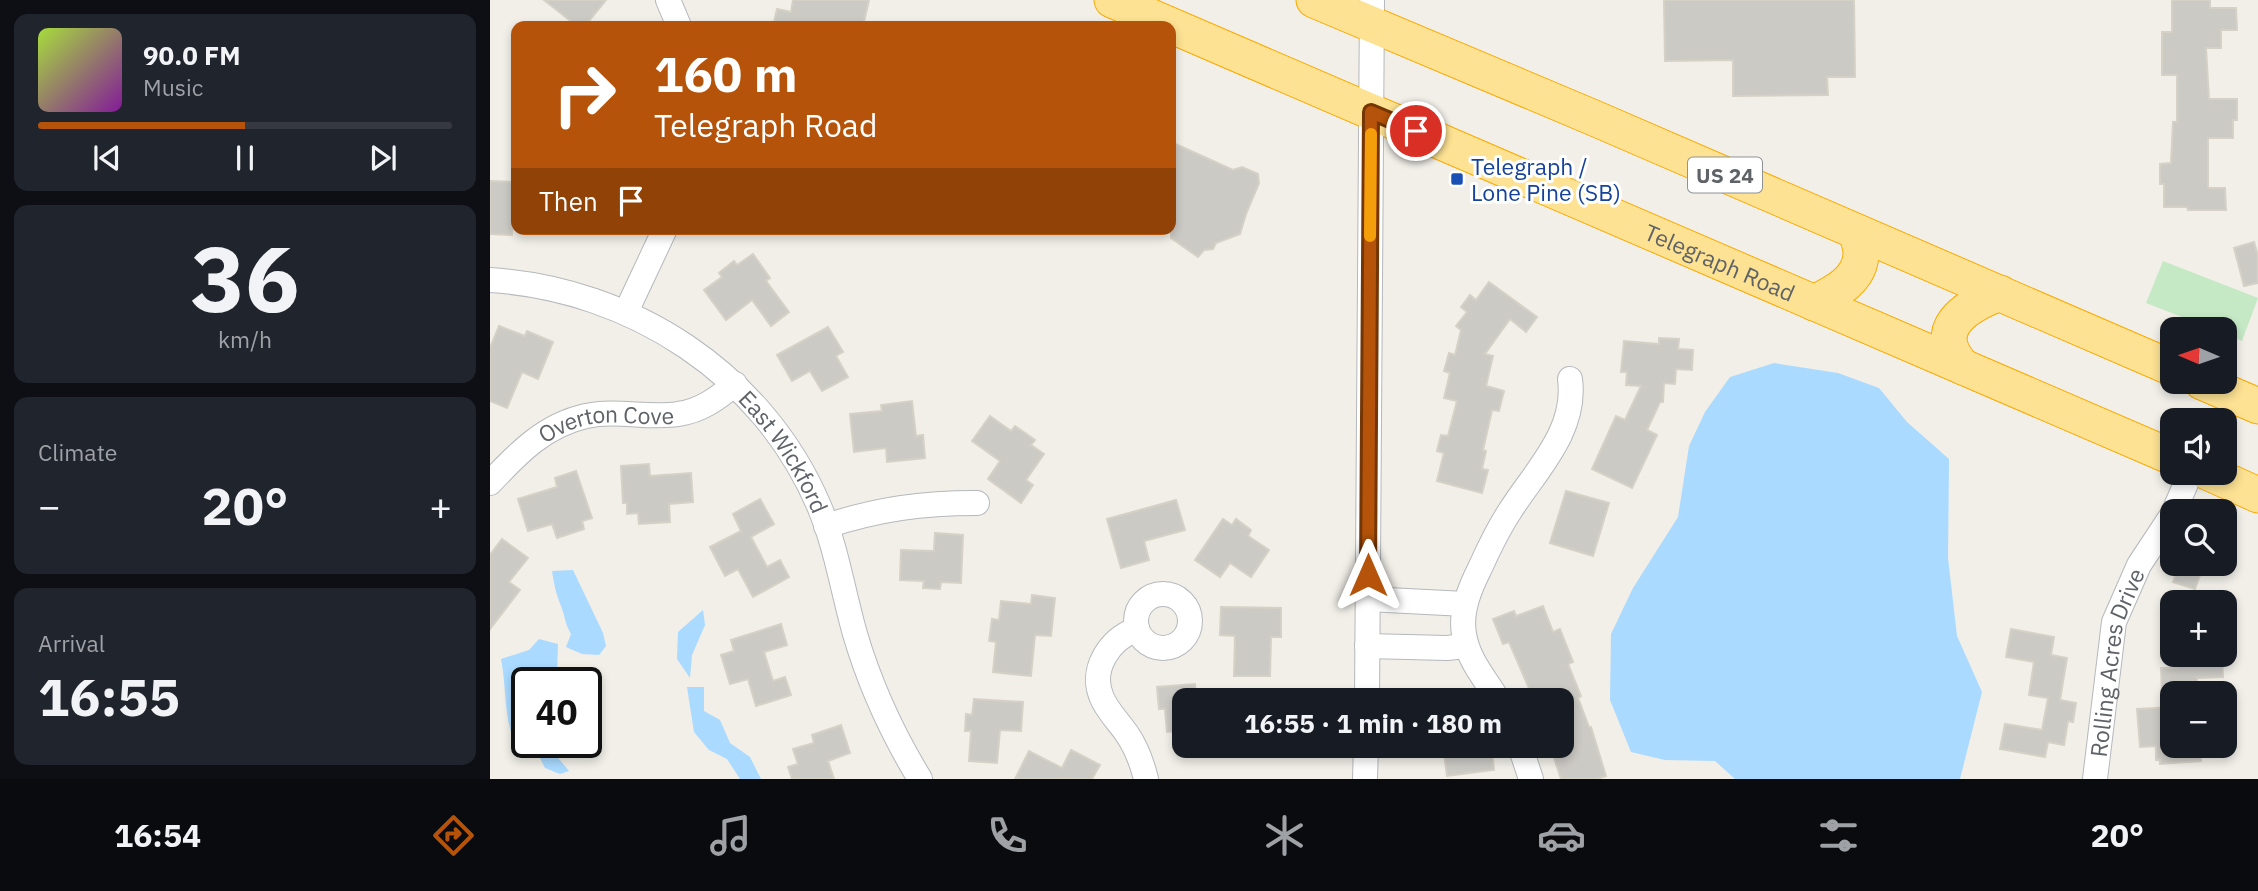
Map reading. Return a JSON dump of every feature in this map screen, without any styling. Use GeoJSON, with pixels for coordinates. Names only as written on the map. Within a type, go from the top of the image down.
{"type":"FeatureCollection","features":[{"type":"Feature","properties":{"kind":"highway","name":"Telegraph Road"},"geometry":{"type":"LineString","coordinates":[[1112,0],[1161,21]]}},
{"type":"Feature","properties":{"kind":"highway","name":"US 24"},"geometry":{"type":"LineString","coordinates":[[1314,0],[1372,12],[1856,232],[2160,363]]}},
{"type":"Feature","properties":{"kind":"highway","name":"Telegraph Road"},"geometry":{"type":"LineString","coordinates":[[1176,28],[2160,452]]}},
{"type":"Feature","properties":{"kind":"highway"},"geometry":{"type":"LineString","coordinates":[[1814,303],[1836,293],[1856,271],[1861,254],[1856,232]]}},
{"type":"Feature","properties":{"kind":"highway"},"geometry":{"type":"LineString","coordinates":[[1963,368],[1951,349],[1950,333],[1953,324],[1968,308],[2000,293]]}},
{"type":"Feature","properties":{"kind":"highway"},"geometry":{"type":"LineString","coordinates":[[2230,394],[2258,406]]}},
{"type":"Feature","properties":{"kind":"highway"},"geometry":{"type":"LineString","coordinates":[[2236,485],[2258,495]]}},
{"type":"Feature","properties":{"kind":"street"},"geometry":{"type":"LineString","coordinates":[[668,0],[677,21]]}},
{"type":"Feature","properties":{"kind":"street"},"geometry":{"type":"LineString","coordinates":[[1367,688],[1372,12]]}},
{"type":"Feature","properties":{"kind":"street"},"geometry":{"type":"LineString","coordinates":[[626,312],[662,235]]}},
{"type":"Feature","properties":{"kind":"street","name":"East Wickford"},"geometry":{"type":"LineString","coordinates":[[490,280],[567,292],[626,312],[656,327],[694,352],[736,384],[762,413],[782,439],[811,490],[825,526],[855,636],[872,684],[901,747],[920,779]]}},
{"type":"Feature","properties":{"kind":"street"},"geometry":{"type":"LineString","coordinates":[[1489,688],[1466,646],[1463,632],[1465,604],[1473,581],[1502,523],[1558,440],[1570,413],[1573,396],[1570,379]]}},
{"type":"Feature","properties":{"kind":"street","name":"Overton Cove"},"geometry":{"type":"LineString","coordinates":[[490,483],[530,442],[550,429],[609,413],[678,414],[707,404],[736,384]]}},
{"type":"Feature","properties":{"kind":"street"},"geometry":{"type":"LineString","coordinates":[[825,526],[893,508],[977,503]]}},
{"type":"Feature","properties":{"kind":"street","name":"Rolling Acres Drive"},"geometry":{"type":"LineString","coordinates":[[2095,779],[2114,622],[2139,565],[2160,533]]}},
{"type":"Feature","properties":{"kind":"street"},"geometry":{"type":"LineString","coordinates":[[1368,599],[1465,604]]}},
{"type":"Feature","properties":{"kind":"street"},"geometry":{"type":"LineString","coordinates":[[1137,629],[1116,639],[1107,650],[1100,665],[1098,680],[1100,695],[1138,755],[1146,779]]}},
{"type":"Feature","properties":{"kind":"street"},"geometry":{"type":"LineString","coordinates":[[1367,646],[1466,646]]}},
{"type":"Feature","properties":{"kind":"street"},"geometry":{"type":"LineString","coordinates":[[1365,779],[1366,758]]}},
{"type":"Feature","properties":{"kind":"street"},"geometry":{"type":"LineString","coordinates":[[1524,758],[1531,779]]}},
{"type":"Feature","properties":{"kind":"green space"},"geometry":{"type":"Polygon","coordinates":[[[2163,261],[2258,298],[2242,341],[2237,339],[2237,317],[2182,317],[2146,303],[2163,261]]]}},
{"type":"Feature","properties":{"kind":"water"},"geometry":{"type":"Polygon","coordinates":[[[1774,363],[1838,373],[1879,388],[1907,422],[1949,459],[1948,558],[1957,636],[1982,692],[1960,779],[1735,779],[1715,761],[1665,760],[1631,752],[1610,700],[1611,634],[1633,588],[1678,517],[1689,446],[1705,412],[1730,377],[1774,363]]]}},
{"type":"Feature","properties":{"kind":"water"},"geometry":{"type":"Polygon","coordinates":[[[573,570],[603,633],[606,646],[599,655],[582,654],[566,647],[571,634],[556,593],[552,571],[573,570]]]}},
{"type":"Feature","properties":{"kind":"water"},"geometry":{"type":"Polygon","coordinates":[[[703,610],[705,625],[692,655],[690,678],[677,659],[678,632],[703,610]]]}},
{"type":"Feature","properties":{"kind":"water"},"geometry":{"type":"Polygon","coordinates":[[[539,639],[558,644],[557,667],[511,667],[511,732],[501,659],[529,650],[539,639]]]}},
{"type":"Feature","properties":{"kind":"water"},"geometry":{"type":"Polygon","coordinates":[[[687,687],[704,687],[704,711],[720,720],[730,743],[750,757],[761,779],[740,779],[727,759],[709,750],[694,732],[687,687]]]}},
{"type":"Feature","properties":{"kind":"water"},"geometry":{"type":"Polygon","coordinates":[[[540,758],[558,758],[569,771],[560,774],[545,768],[540,758]]]}},
{"type":"Feature","properties":{"kind":"building"},"geometry":{"type":"Polygon","coordinates":[[[544,0],[606,0],[589,21],[571,21],[544,0]]]}},
{"type":"Feature","properties":{"kind":"building"},"geometry":{"type":"Polygon","coordinates":[[[793,0],[869,0],[864,21],[774,21],[777,9],[791,12],[793,0]]]}},
{"type":"Feature","properties":{"kind":"building"},"geometry":{"type":"Polygon","coordinates":[[[1664,0],[1854,0],[1855,77],[1827,77],[1828,95],[1733,96],[1733,60],[1665,61],[1664,0]]]}},
{"type":"Feature","properties":{"kind":"building"},"geometry":{"type":"Polygon","coordinates":[[[2172,0],[2210,0],[2210,8],[2236,8],[2237,30],[2221,30],[2221,48],[2206,48],[2209,99],[2237,99],[2237,120],[2233,120],[2233,138],[2208,138],[2208,188],[2225,188],[2226,210],[2164,207],[2164,184],[2160,184],[2160,164],[2171,163],[2173,122],[2177,122],[2177,75],[2162,75],[2162,32],[2172,32],[2172,0]]]}},
{"type":"Feature","properties":{"kind":"building"},"geometry":{"type":"Polygon","coordinates":[[[1176,144],[1233,170],[1242,167],[1258,174],[1259,183],[1240,234],[1216,243],[1213,249],[1204,250],[1198,257],[1171,238],[1171,235],[1176,235],[1176,144]]]}},
{"type":"Feature","properties":{"kind":"building"},"geometry":{"type":"Polygon","coordinates":[[[490,181],[511,182],[511,235],[490,234],[490,181]]]}},
{"type":"Feature","properties":{"kind":"building"},"geometry":{"type":"Polygon","coordinates":[[[2254,242],[2258,256],[2258,283],[2244,286],[2234,248],[2254,242]]]}},
{"type":"Feature","properties":{"kind":"building"},"geometry":{"type":"Polygon","coordinates":[[[753,254],[770,278],[766,281],[789,312],[771,326],[752,300],[726,320],[704,290],[722,277],[719,273],[734,261],[737,265],[753,254]]]}},
{"type":"Feature","properties":{"kind":"building"},"geometry":{"type":"Polygon","coordinates":[[[1489,282],[1537,317],[1526,332],[1510,319],[1485,354],[1493,356],[1486,386],[1504,391],[1499,411],[1492,410],[1483,450],[1486,451],[1482,469],[1488,470],[1482,493],[1437,481],[1444,453],[1437,451],[1441,435],[1448,436],[1457,401],[1444,398],[1450,373],[1444,371],[1449,353],[1455,355],[1461,330],[1456,326],[1467,312],[1461,307],[1470,295],[1476,300],[1489,282]]]}},
{"type":"Feature","properties":{"kind":"building"},"geometry":{"type":"Polygon","coordinates":[[[499,326],[525,336],[527,331],[553,342],[538,379],[522,372],[507,408],[490,401],[490,348],[499,326]]]}},
{"type":"Feature","properties":{"kind":"building"},"geometry":{"type":"Polygon","coordinates":[[[828,327],[843,352],[836,356],[848,377],[822,391],[810,371],[792,381],[777,355],[828,327]]]}},
{"type":"Feature","properties":{"kind":"building"},"geometry":{"type":"Polygon","coordinates":[[[1659,338],[1679,339],[1678,349],[1693,350],[1692,370],[1676,369],[1675,384],[1664,383],[1663,402],[1660,402],[1647,430],[1657,435],[1632,488],[1592,469],[1616,416],[1625,420],[1641,386],[1626,385],[1627,372],[1621,372],[1624,341],[1659,344],[1659,338]]]}},
{"type":"Feature","properties":{"kind":"building"},"geometry":{"type":"Polygon","coordinates":[[[912,401],[916,436],[923,435],[925,458],[887,462],[886,448],[854,452],[850,414],[882,411],[881,405],[912,401]]]}},
{"type":"Feature","properties":{"kind":"building"},"geometry":{"type":"Polygon","coordinates":[[[990,416],[1011,431],[1015,426],[1035,440],[1031,445],[1044,454],[1026,480],[1033,485],[1021,503],[988,479],[1000,461],[972,441],[990,416]]]}},
{"type":"Feature","properties":{"kind":"building"},"geometry":{"type":"Polygon","coordinates":[[[649,464],[650,476],[691,473],[693,502],[669,504],[670,522],[639,524],[638,513],[627,514],[627,503],[623,503],[621,466],[649,464]]]}},
{"type":"Feature","properties":{"kind":"building"},"geometry":{"type":"Polygon","coordinates":[[[576,471],[592,518],[582,521],[584,529],[557,538],[552,524],[528,531],[518,499],[557,487],[555,478],[576,471]]]}},
{"type":"Feature","properties":{"kind":"building"},"geometry":{"type":"Polygon","coordinates":[[[1566,491],[1609,503],[1593,556],[1550,543],[1566,491]]]}},
{"type":"Feature","properties":{"kind":"building"},"geometry":{"type":"Polygon","coordinates":[[[760,499],[774,524],[751,537],[767,567],[780,560],[789,577],[753,597],[738,569],[725,576],[710,547],[741,531],[733,514],[760,499]]]}},
{"type":"Feature","properties":{"kind":"building"},"geometry":{"type":"Polygon","coordinates":[[[1176,500],[1185,530],[1144,541],[1149,560],[1121,568],[1107,519],[1176,500]]]}},
{"type":"Feature","properties":{"kind":"building"},"geometry":{"type":"Polygon","coordinates":[[[1223,519],[1232,525],[1236,519],[1251,530],[1248,536],[1269,550],[1251,577],[1230,563],[1220,577],[1195,560],[1223,519]]]}},
{"type":"Feature","properties":{"kind":"building"},"geometry":{"type":"Polygon","coordinates":[[[935,533],[963,535],[961,583],[941,582],[940,589],[923,588],[924,581],[900,580],[901,550],[934,551],[935,533]]]}},
{"type":"Feature","properties":{"kind":"building"},"geometry":{"type":"Polygon","coordinates":[[[502,539],[528,558],[509,582],[520,590],[490,629],[490,555],[502,539]]]}},
{"type":"Feature","properties":{"kind":"building"},"geometry":{"type":"Polygon","coordinates":[[[2175,576],[2200,576],[2195,589],[2173,582],[2175,576]]]}},
{"type":"Feature","properties":{"kind":"building"},"geometry":{"type":"Polygon","coordinates":[[[1032,595],[1055,598],[1051,636],[1035,635],[1031,676],[993,672],[996,642],[989,641],[992,619],[999,620],[1001,601],[1031,604],[1032,595]]]}},
{"type":"Feature","properties":{"kind":"building"},"geometry":{"type":"Polygon","coordinates":[[[1543,606],[1553,632],[1560,629],[1573,662],[1568,664],[1581,696],[1578,698],[1591,727],[1606,776],[1597,779],[1561,779],[1554,758],[1574,758],[1574,688],[1529,688],[1509,642],[1503,644],[1493,619],[1514,611],[1516,616],[1543,606]]]}},
{"type":"Feature","properties":{"kind":"building"},"geometry":{"type":"Polygon","coordinates":[[[1221,607],[1281,608],[1281,637],[1271,637],[1270,676],[1234,676],[1235,636],[1220,635],[1221,607]]]}},
{"type":"Feature","properties":{"kind":"building"},"geometry":{"type":"Polygon","coordinates":[[[781,624],[787,645],[764,652],[773,681],[785,677],[791,695],[756,706],[748,679],[730,684],[721,655],[734,651],[731,640],[781,624]]]}},
{"type":"Feature","properties":{"kind":"building"},"geometry":{"type":"Polygon","coordinates":[[[2011,629],[2054,637],[2051,655],[2067,658],[2060,700],[2076,703],[2073,722],[2068,721],[2064,745],[2048,742],[2045,757],[2000,749],[2005,724],[2042,730],[2048,698],[2029,695],[2034,662],[2006,657],[2011,629]]]}},
{"type":"Feature","properties":{"kind":"building"},"geometry":{"type":"Polygon","coordinates":[[[2223,667],[2223,677],[2197,678],[2197,681],[2162,681],[2161,668],[2223,667]]]}},
{"type":"Feature","properties":{"kind":"building"},"geometry":{"type":"Polygon","coordinates":[[[1195,684],[1195,688],[1172,688],[1172,732],[1167,732],[1165,709],[1159,709],[1157,687],[1195,684]]]}},
{"type":"Feature","properties":{"kind":"building"},"geometry":{"type":"Polygon","coordinates":[[[974,699],[1023,702],[1021,731],[1000,730],[997,763],[969,761],[971,731],[965,731],[966,714],[972,715],[974,699]]]}},
{"type":"Feature","properties":{"kind":"building"},"geometry":{"type":"Polygon","coordinates":[[[2160,708],[2160,758],[2201,758],[2201,761],[2160,764],[2160,760],[2156,760],[2156,746],[2140,747],[2137,709],[2160,708]]]}},
{"type":"Feature","properties":{"kind":"building"},"geometry":{"type":"Polygon","coordinates":[[[841,725],[850,753],[828,761],[834,779],[792,779],[788,767],[798,764],[793,749],[814,743],[812,735],[841,725]]]}},
{"type":"Feature","properties":{"kind":"building"},"geometry":{"type":"Polygon","coordinates":[[[1071,750],[1100,765],[1092,779],[1015,779],[1029,751],[1062,768],[1071,750]]]}},
{"type":"Feature","properties":{"kind":"building"},"geometry":{"type":"Polygon","coordinates":[[[1445,758],[1493,758],[1494,770],[1447,776],[1445,758]]]}},
{"type":"Feature","properties":{"kind":"slow traffic"},"geometry":{"type":"LineString","coordinates":[[1370,236],[1371,134]]}},
{"type":"Feature","properties":{"kind":"place","name":"Telegraph / Lone Pine (SB)"},"geometry":{"type":"Point","coordinates":[1457,179]}},
{"type":"Feature","properties":{"kind":"route"},"geometry":{"type":"LineString","coordinates":[[1368,575],[1371,112],[1416,131]]}}]}
